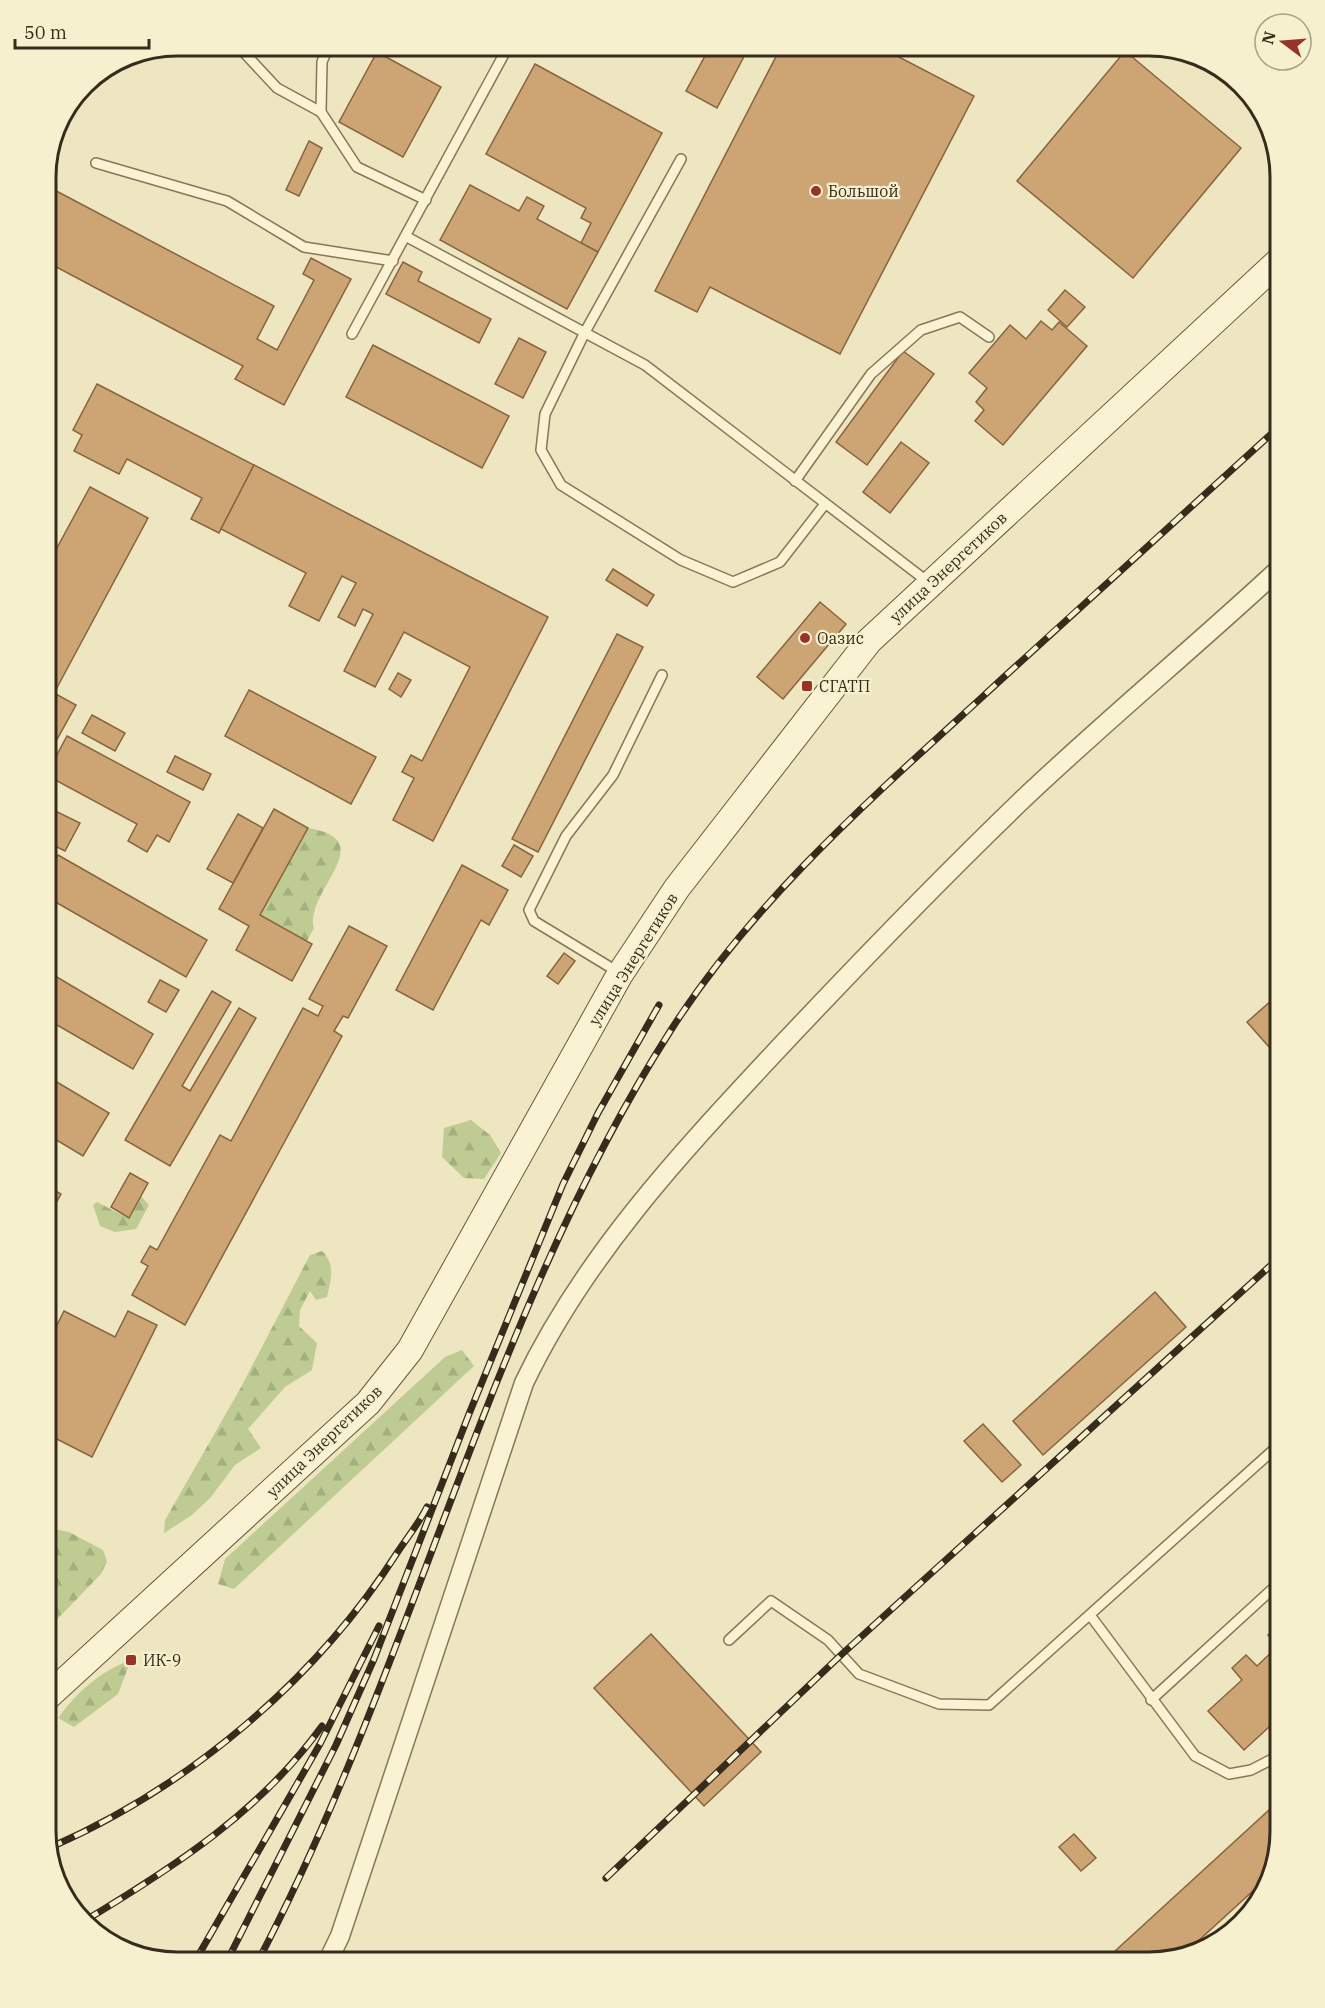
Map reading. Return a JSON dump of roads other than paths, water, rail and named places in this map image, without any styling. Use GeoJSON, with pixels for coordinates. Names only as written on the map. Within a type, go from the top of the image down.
{"type":"FeatureCollection","features":[{"type":"Feature","properties":{"kind":"street","name":"улица Энергетиков"},"geometry":{"type":"LineString","coordinates":[[56,1688],[368,1403],[410,1350],[620,974],[677,888],[869,641],[1270,269]]}},
{"type":"Feature","properties":{"kind":"street"},"geometry":{"type":"LineString","coordinates":[[332,1952],[340,1936],[524,1383],[536,1358],[591,1269],[663,1172],[883,938],[1023,799],[1270,577]]}},
{"type":"Feature","properties":{"kind":"lane"},"geometry":{"type":"LineString","coordinates":[[247,56],[277,88],[321,112],[357,167],[426,200]]}},
{"type":"Feature","properties":{"kind":"lane"},"geometry":{"type":"LineString","coordinates":[[321,112],[322,62],[324,56]]}},
{"type":"Feature","properties":{"kind":"lane"},"geometry":{"type":"LineString","coordinates":[[352,334],[407,237],[503,56]]}},
{"type":"Feature","properties":{"kind":"lane"},"geometry":{"type":"LineString","coordinates":[[681,159],[585,332],[545,414],[541,450],[561,485],[681,560],[733,582],[780,562],[825,504]]}},
{"type":"Feature","properties":{"kind":"lane"},"geometry":{"type":"LineString","coordinates":[[96,163],[227,201],[304,247],[393,261]]}},
{"type":"Feature","properties":{"kind":"lane"},"geometry":{"type":"LineString","coordinates":[[407,237],[645,365],[930,584]]}},
{"type":"Feature","properties":{"kind":"lane"},"geometry":{"type":"LineString","coordinates":[[795,481],[871,374],[921,330],[960,317],[989,337]]}},
{"type":"Feature","properties":{"kind":"lane"},"geometry":{"type":"LineString","coordinates":[[620,974],[534,921],[529,910],[566,836],[613,775],[662,675]]}},
{"type":"Feature","properties":{"kind":"lane"},"geometry":{"type":"LineString","coordinates":[[729,1640],[771,1601],[828,1640],[859,1674],[939,1704],[989,1705],[1270,1453]]}},
{"type":"Feature","properties":{"kind":"lane"},"geometry":{"type":"LineString","coordinates":[[1151,1700],[1270,1591]]}},
{"type":"Feature","properties":{"kind":"lane"},"geometry":{"type":"LineString","coordinates":[[1090,1615],[1151,1700],[1195,1756],[1229,1774],[1251,1770],[1270,1760]]}},
{"type":"Feature","properties":{"kind":"railway"},"geometry":{"type":"LineString","coordinates":[[262,1952],[313,1848],[363,1730],[501,1373],[551,1255],[607,1141],[671,1030],[738,939],[775,896],[854,815],[1270,435]]}},
{"type":"Feature","properties":{"kind":"railway"},"geometry":{"type":"LineString","coordinates":[[232,1952],[336,1745],[374,1659],[469,1414],[563,1184],[598,1113],[659,1005]]}},
{"type":"Feature","properties":{"kind":"railway"},"geometry":{"type":"LineString","coordinates":[[606,1878],[841,1655],[1270,1266]]}},
{"type":"Feature","properties":{"kind":"railway"},"geometry":{"type":"LineString","coordinates":[[57,1844],[101,1823],[151,1794],[199,1762],[245,1726],[288,1687],[328,1645],[364,1600],[427,1507]]}},
{"type":"Feature","properties":{"kind":"railway"},"geometry":{"type":"LineString","coordinates":[[200,1952],[320,1744],[379,1626]]}},
{"type":"Feature","properties":{"kind":"railway"},"geometry":{"type":"LineString","coordinates":[[91,1917],[183,1858],[244,1811],[298,1757],[322,1726]]}},
{"type":"Feature","properties":{"kind":"place","name":"Большой"},"geometry":{"type":"Point","coordinates":[816,191]}},
{"type":"Feature","properties":{"kind":"place","name":"Оазис"},"geometry":{"type":"Point","coordinates":[805,638]}},
{"type":"Feature","properties":{"kind":"place","name":"СГАТП"},"geometry":{"type":"Point","coordinates":[807,686]}},
{"type":"Feature","properties":{"kind":"place","name":"ИК-9"},"geometry":{"type":"Point","coordinates":[131,1660]}}]}
